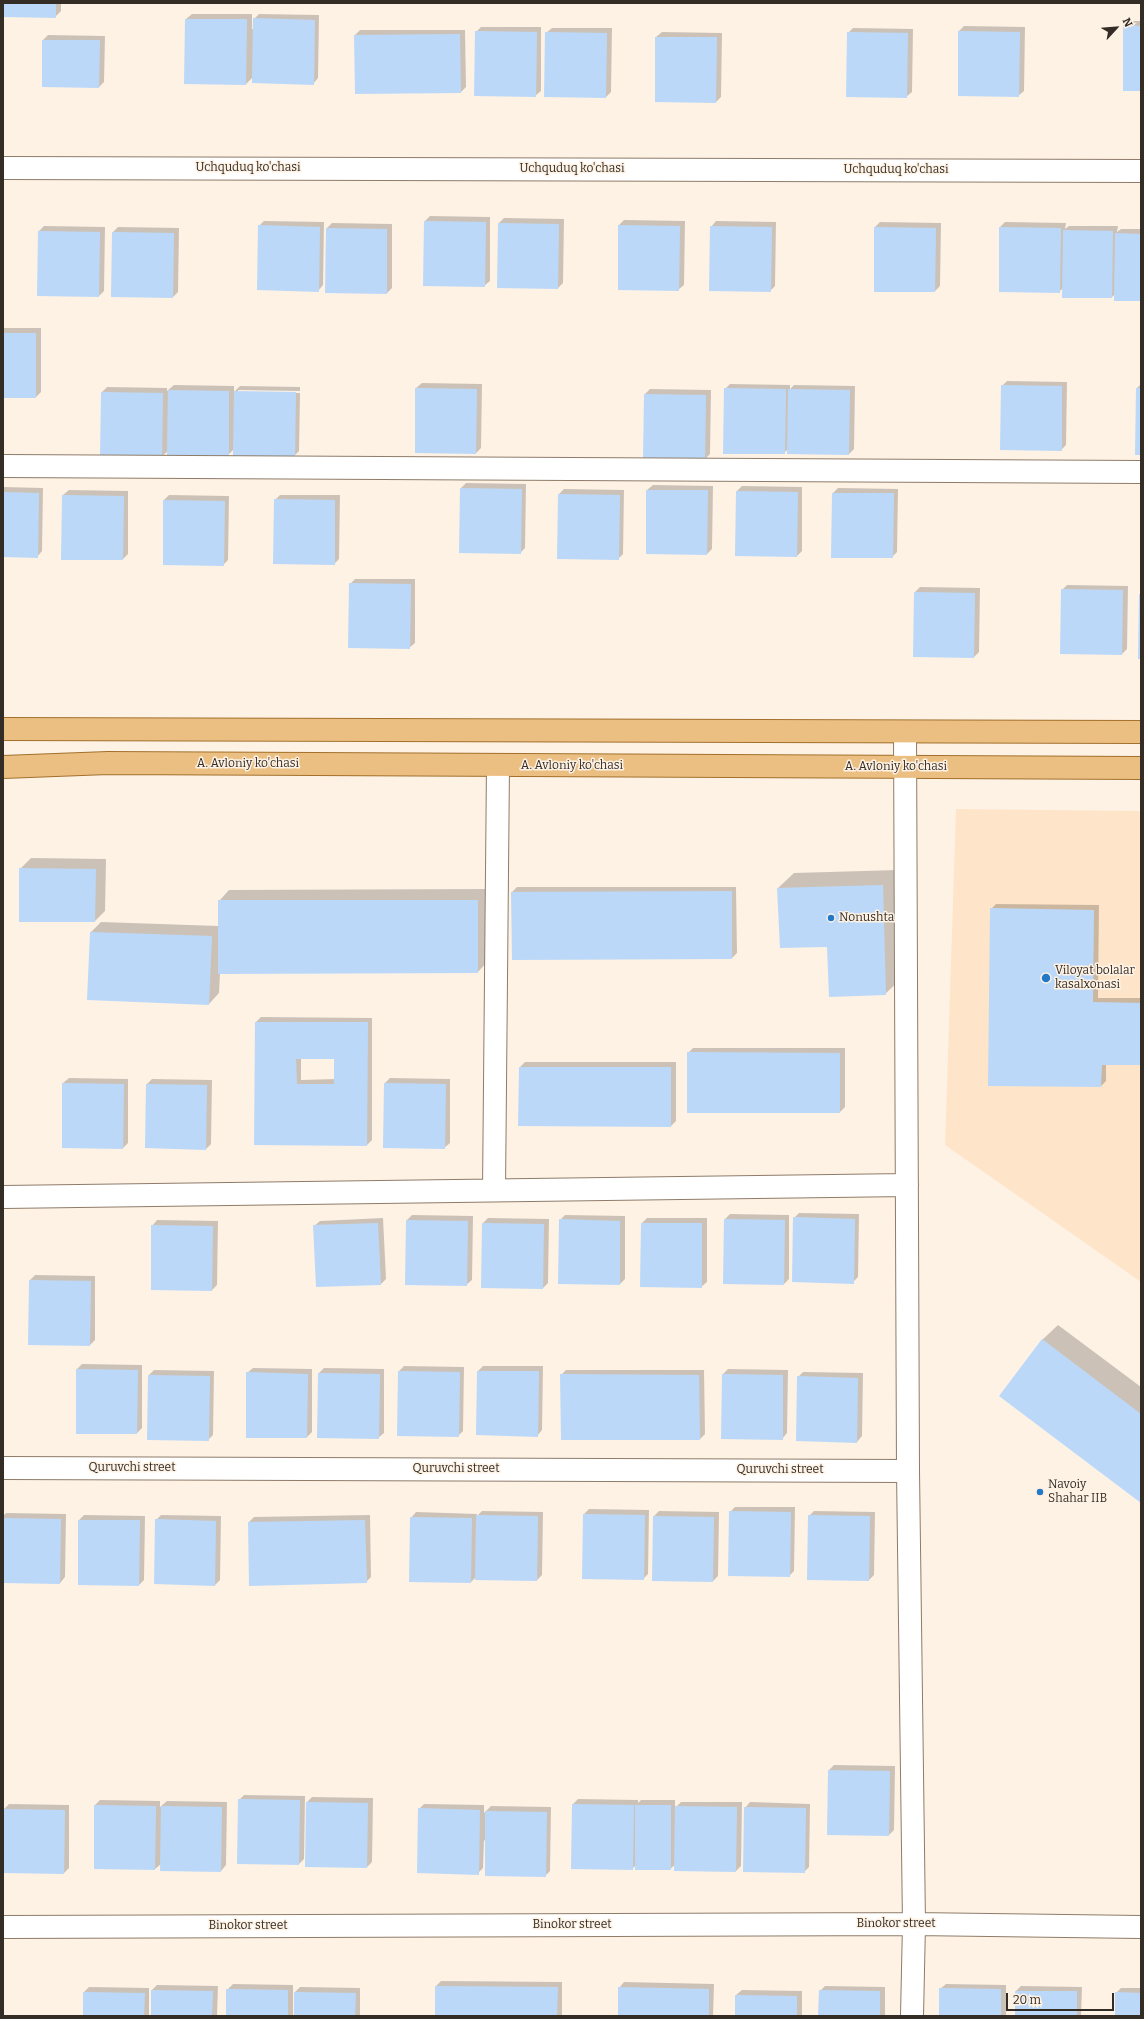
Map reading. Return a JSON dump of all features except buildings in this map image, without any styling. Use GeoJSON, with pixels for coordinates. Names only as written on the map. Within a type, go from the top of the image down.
{"type":"FeatureCollection","features":[{"type":"Feature","properties":{"kind":"main road"},"geometry":{"type":"LineString","coordinates":[[3,729],[1141,732]]}},
{"type":"Feature","properties":{"kind":"main road","name":"A. Avloniy ko'chasi"},"geometry":{"type":"LineString","coordinates":[[3,767],[108,763],[1141,768]]}},
{"type":"Feature","properties":{"kind":"street","name":"Uchquduq ko'chasi"},"geometry":{"type":"LineString","coordinates":[[3,168],[1141,171]]}},
{"type":"Feature","properties":{"kind":"street"},"geometry":{"type":"LineString","coordinates":[[3,466],[1141,472]]}},
{"type":"Feature","properties":{"kind":"street"},"geometry":{"type":"LineString","coordinates":[[905,732],[908,1471],[914,1924],[912,2016]]}},
{"type":"Feature","properties":{"kind":"street"},"geometry":{"type":"LineString","coordinates":[[494,1190],[498,765]]}},
{"type":"Feature","properties":{"kind":"street"},"geometry":{"type":"LineString","coordinates":[[3,1197],[907,1185]]}},
{"type":"Feature","properties":{"kind":"street","name":"Quruvchi street"},"geometry":{"type":"LineString","coordinates":[[3,1468],[908,1471]]}},
{"type":"Feature","properties":{"kind":"street","name":"Binokor street"},"geometry":{"type":"LineString","coordinates":[[3,1927],[914,1924],[1141,1927]]}},
{"type":"Feature","properties":{"kind":"shaded area","name":"Viloyat bolalar kasalxonasi"},"geometry":{"type":"Polygon","coordinates":[[[956,809],[1141,811],[1141,1282],[945,1145],[956,809]]]}},
{"type":"Feature","properties":{"kind":"place","name":"Nonushta"},"geometry":{"type":"Point","coordinates":[831,918]}},
{"type":"Feature","properties":{"kind":"place","name":"Viloyat bolalar kasalxonasi"},"geometry":{"type":"Point","coordinates":[1046,978]}},
{"type":"Feature","properties":{"kind":"place","name":"Navoiy Shahar IIB"},"geometry":{"type":"Point","coordinates":[1040,1492]}}]}
